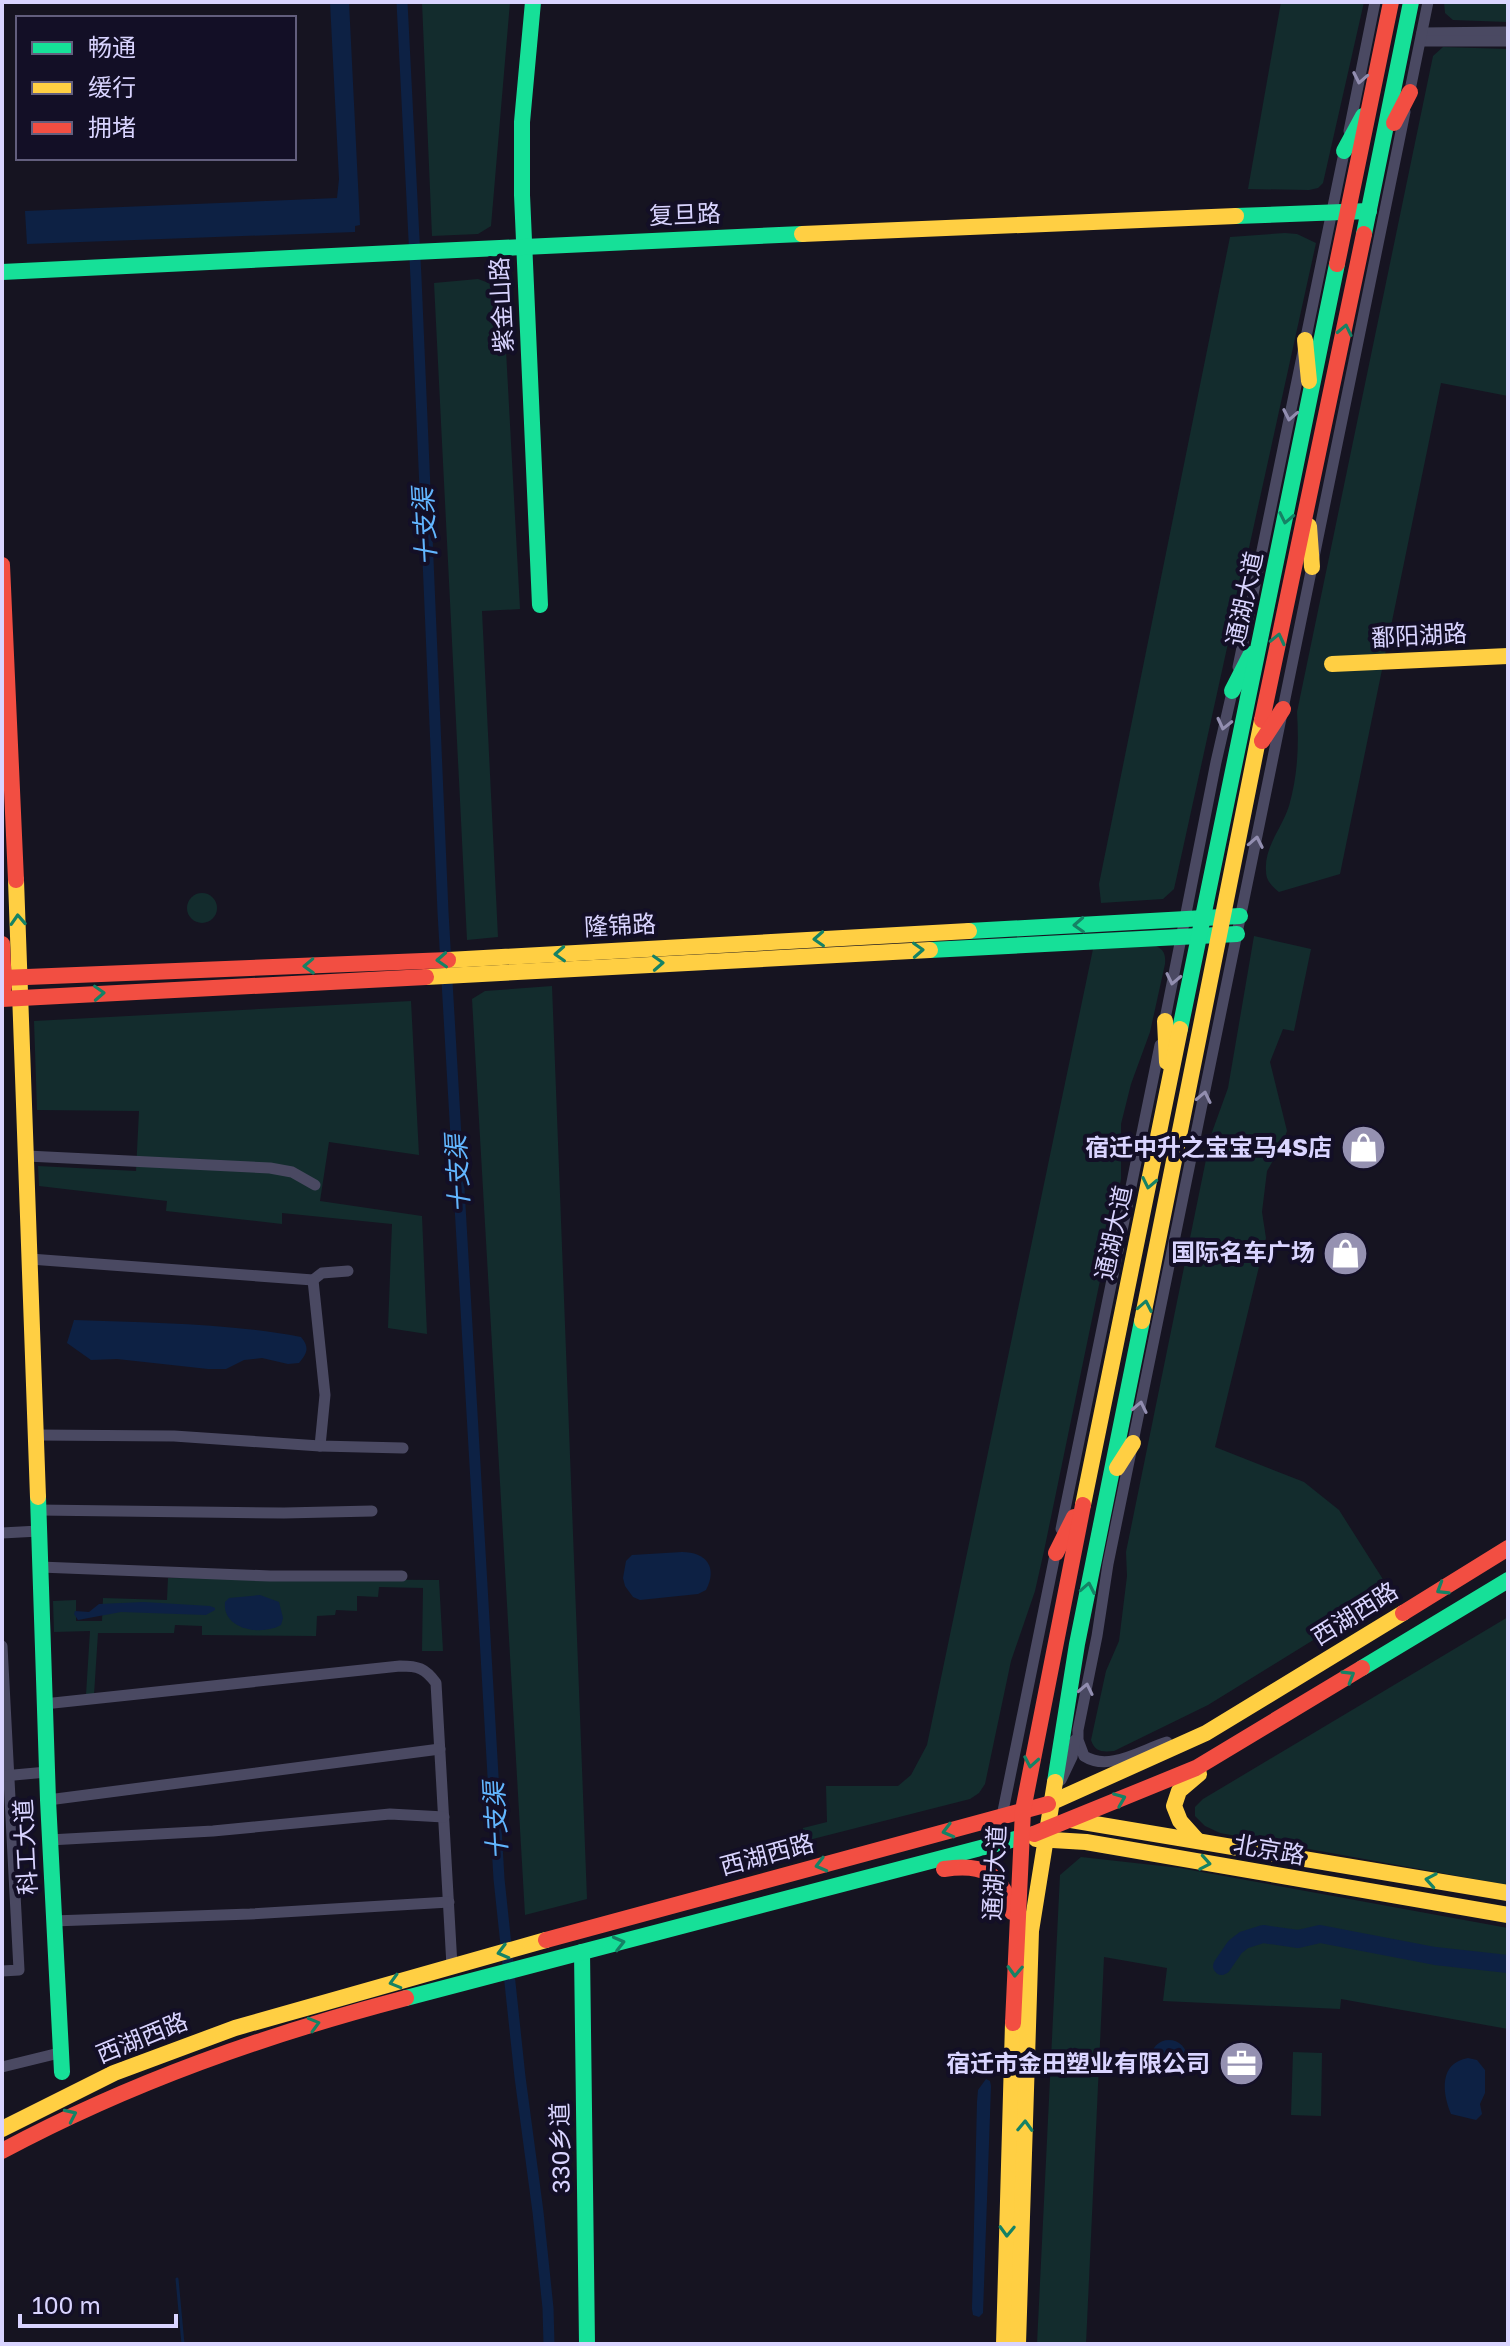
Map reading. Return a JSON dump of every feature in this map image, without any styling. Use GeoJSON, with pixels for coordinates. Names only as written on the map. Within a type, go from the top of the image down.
{"type":"FeatureCollection","features":[{"type":"Feature","properties":{"kind":"main road","name":"紫金山路"},"geometry":{"type":"LineString","coordinates":[[533,2],[522,122],[523,245],[540,605]]}},
{"type":"Feature","properties":{"kind":"main road","name":"通湖大道"},"geometry":{"type":"LineString","coordinates":[[1004,2344],[1016,1934],[1023,1810],[1045,1688],[1391,2]]}},
{"type":"Feature","properties":{"kind":"main road","name":"通湖大道"},"geometry":{"type":"LineString","coordinates":[[1018,2344],[1031,1931],[1077,1644],[1232,917],[1256,750],[1411,2]]}},
{"type":"Feature","properties":{"kind":"main road"},"geometry":{"type":"LineString","coordinates":[[1383,147],[1410,92]]}},
{"type":"Feature","properties":{"kind":"main road"},"geometry":{"type":"LineString","coordinates":[[1344,151],[1371,103]]}},
{"type":"Feature","properties":{"kind":"main road","name":"复旦路"},"geometry":{"type":"LineString","coordinates":[[2,272],[523,245],[1369,211]]}},
{"type":"Feature","properties":{"kind":"main road"},"geometry":{"type":"LineString","coordinates":[[1305,340],[1311,400]]}},
{"type":"Feature","properties":{"kind":"main road"},"geometry":{"type":"LineString","coordinates":[[1308,509],[1312,567]]}},
{"type":"Feature","properties":{"kind":"main road","name":"科工大道"},"geometry":{"type":"LineString","coordinates":[[2,565],[9,998],[27,1156],[49,1840],[62,2072]]}},
{"type":"Feature","properties":{"kind":"main road"},"geometry":{"type":"LineString","coordinates":[[1232,691],[1263,631]]}},
{"type":"Feature","properties":{"kind":"main road","name":"鄱阳湖路"},"geometry":{"type":"LineString","coordinates":[[1508,656],[1332,668],[1508,663]]}},
{"type":"Feature","properties":{"kind":"main road"},"geometry":{"type":"LineString","coordinates":[[1256,750],[1283,709]]}},
{"type":"Feature","properties":{"kind":"main road","name":"隆锦路"},"geometry":{"type":"LineString","coordinates":[[9,998],[388,970],[1232,917]]}},
{"type":"Feature","properties":{"kind":"main road","name":"隆锦路"},"geometry":{"type":"LineString","coordinates":[[496,964],[1228,934]]}},
{"type":"Feature","properties":{"kind":"main road","name":"科工大道"},"geometry":{"type":"LineString","coordinates":[[2,944],[9,977]]}},
{"type":"Feature","properties":{"kind":"main road","name":"隆锦路"},"geometry":{"type":"LineString","coordinates":[[9,977],[388,970]]}},
{"type":"Feature","properties":{"kind":"main road"},"geometry":{"type":"LineString","coordinates":[[1165,1021],[1168,1090]]}},
{"type":"Feature","properties":{"kind":"main road"},"geometry":{"type":"LineString","coordinates":[[1110,1480],[1133,1443]]}},
{"type":"Feature","properties":{"kind":"main road"},"geometry":{"type":"LineString","coordinates":[[1056,1553],[1086,1493]]}},
{"type":"Feature","properties":{"kind":"main road","name":"西湖西路"},"geometry":{"type":"LineString","coordinates":[[2,2129],[114,2073],[235,2028],[1051,1803],[1199,1737],[1508,1548]]}},
{"type":"Feature","properties":{"kind":"main road","name":"西湖西路"},"geometry":{"type":"LineString","coordinates":[[2,2151],[133,2086],[284,2032],[1021,1837],[1046,1834],[1071,1820],[1196,1768],[1508,1580]]}},
{"type":"Feature","properties":{"kind":"main road"},"geometry":{"type":"LineString","coordinates":[[1197,1840],[1181,1823],[1173,1799],[1175,1793],[1226,1751]]}},
{"type":"Feature","properties":{"kind":"main road"},"geometry":{"type":"LineString","coordinates":[[1051,1803],[1071,1820]]}},
{"type":"Feature","properties":{"kind":"main road","name":"北京路"},"geometry":{"type":"LineString","coordinates":[[1071,1820],[1508,1893]]}},
{"type":"Feature","properties":{"kind":"main road","name":"北京路"},"geometry":{"type":"LineString","coordinates":[[1046,1834],[1508,1915]]}},
{"type":"Feature","properties":{"kind":"main road"},"geometry":{"type":"LineString","coordinates":[[800,1897],[840,1894],[955,1867],[970,1867],[985,1871],[1009,1893],[1016,1934]]}},
{"type":"Feature","properties":{"kind":"main road","name":"330乡道"},"geometry":{"type":"LineString","coordinates":[[582,1952],[587,2344]]}},
{"type":"Feature","properties":{"kind":"street"},"geometry":{"type":"LineString","coordinates":[[1002,1816],[1216,762],[1375,2]]}},
{"type":"Feature","properties":{"kind":"street"},"geometry":{"type":"LineString","coordinates":[[1232,917],[1283,709],[1428,2]]}},
{"type":"Feature","properties":{"kind":"street"},"geometry":{"type":"LineString","coordinates":[[1421,37],[1508,32]]}},
{"type":"Feature","properties":{"kind":"street"},"geometry":{"type":"LineString","coordinates":[[1421,37],[1508,41]]}},
{"type":"Feature","properties":{"kind":"street"},"geometry":{"type":"LineString","coordinates":[[1051,1803],[1072,1757],[1078,1730],[1228,934]]}},
{"type":"Feature","properties":{"kind":"street"},"geometry":{"type":"LineString","coordinates":[[27,1156],[270,1168],[292,1172],[315,1185]]}},
{"type":"Feature","properties":{"kind":"street"},"geometry":{"type":"LineString","coordinates":[[30,1259],[313,1280],[322,1273],[348,1271]]}},
{"type":"Feature","properties":{"kind":"street"},"geometry":{"type":"LineString","coordinates":[[313,1280],[325,1395],[320,1446]]}},
{"type":"Feature","properties":{"kind":"street"},"geometry":{"type":"LineString","coordinates":[[36,1435],[174,1436],[403,1448]]}},
{"type":"Feature","properties":{"kind":"street"},"geometry":{"type":"LineString","coordinates":[[38,1510],[372,1511]]}},
{"type":"Feature","properties":{"kind":"street"},"geometry":{"type":"LineString","coordinates":[[2,1533],[39,1531]]}},
{"type":"Feature","properties":{"kind":"street"},"geometry":{"type":"LineString","coordinates":[[40,1567],[270,1576],[402,1576]]}},
{"type":"Feature","properties":{"kind":"street"},"geometry":{"type":"LineString","coordinates":[[2,1646],[7,1838],[16,1903],[19,1970],[2,1971]]}},
{"type":"Feature","properties":{"kind":"street"},"geometry":{"type":"LineString","coordinates":[[44,1704],[417,1666],[427,1671],[436,1683],[452,1966]]}},
{"type":"Feature","properties":{"kind":"street"},"geometry":{"type":"LineString","coordinates":[[1078,1730],[1084,1756],[1101,1763],[1113,1762],[1165,1742],[1199,1737]]}},
{"type":"Feature","properties":{"kind":"street"},"geometry":{"type":"LineString","coordinates":[[48,1800],[440,1749]]}},
{"type":"Feature","properties":{"kind":"street"},"geometry":{"type":"LineString","coordinates":[[6,1776],[47,1772]]}},
{"type":"Feature","properties":{"kind":"street"},"geometry":{"type":"LineString","coordinates":[[49,1840],[213,1831],[390,1814],[444,1817]]}},
{"type":"Feature","properties":{"kind":"street"},"geometry":{"type":"LineString","coordinates":[[53,1921],[250,1914],[449,1902]]}},
{"type":"Feature","properties":{"kind":"street"},"geometry":{"type":"LineString","coordinates":[[2,1904],[16,1903]]}},
{"type":"Feature","properties":{"kind":"street"},"geometry":{"type":"LineString","coordinates":[[2,2067],[55,2054]]}},
{"type":"Feature","properties":{"kind":"green space"},"geometry":{"type":"Polygon","coordinates":[[[422,2],[510,2],[491,226],[478,234],[432,236],[422,2]]]}},
{"type":"Feature","properties":{"kind":"green space"},"geometry":{"type":"Polygon","coordinates":[[[1281,2],[1364,2],[1323,183],[1309,190],[1248,189],[1281,2]]]}},
{"type":"Feature","properties":{"kind":"green space"},"geometry":{"type":"Polygon","coordinates":[[[1444,2],[1508,2],[1508,22],[1453,20],[1445,13],[1444,2]]]}},
{"type":"Feature","properties":{"kind":"green space"},"geometry":{"type":"Polygon","coordinates":[[[1443,47],[1508,49],[1508,396],[1441,383],[1340,874],[1279,892],[1267,878],[1266,862],[1292,794],[1297,759],[1297,712],[1433,56],[1443,47]]]}},
{"type":"Feature","properties":{"kind":"green space"},"geometry":{"type":"Polygon","coordinates":[[[1297,234],[1316,243],[1174,889],[1163,899],[1101,903],[1099,884],[1230,237],[1297,234]]]}},
{"type":"Feature","properties":{"kind":"green space"},"geometry":{"type":"Polygon","coordinates":[[[478,279],[497,286],[503,295],[520,609],[482,611],[498,937],[467,940],[434,283],[478,279]]]}},
{"type":"Feature","properties":{"kind":"green space"},"geometry":{"type":"Polygon","coordinates":[[[202,893],[208,894],[216,902],[216,914],[208,922],[202,923],[196,922],[188,914],[187,908],[188,902],[196,894],[202,893]]]}},
{"type":"Feature","properties":{"kind":"green space"},"geometry":{"type":"Polygon","coordinates":[[[1254,936],[1311,949],[1294,1031],[1283,1029],[1270,1062],[1287,1131],[1267,1171],[1262,1212],[1266,1238],[1215,1447],[1304,1482],[1339,1510],[1391,1592],[1208,1705],[1114,1751],[1103,1751],[1097,1749],[1091,1740],[1106,1671],[1119,1641],[1127,1576],[1126,1552],[1211,1135],[1228,1088],[1254,936]]]}},
{"type":"Feature","properties":{"kind":"green space"},"geometry":{"type":"Polygon","coordinates":[[[1154,945],[1163,952],[1165,964],[1150,1032],[1131,1084],[1121,1124],[1121,1179],[1044,1551],[1035,1591],[1011,1661],[985,1784],[970,1799],[801,1842],[803,1828],[827,1822],[826,1786],[898,1786],[911,1775],[927,1745],[1093,949],[1154,945]]]}},
{"type":"Feature","properties":{"kind":"green space"},"geometry":{"type":"Polygon","coordinates":[[[552,986],[587,1899],[525,1915],[472,999],[485,991],[552,986]]]}},
{"type":"Feature","properties":{"kind":"green space"},"geometry":{"type":"Polygon","coordinates":[[[411,1001],[419,1155],[329,1142],[320,1201],[422,1216],[427,1334],[388,1328],[392,1224],[282,1213],[282,1224],[166,1211],[167,1201],[39,1186],[38,1166],[136,1171],[139,1111],[37,1110],[34,1021],[411,1001]]]}},
{"type":"Feature","properties":{"kind":"green space"},"geometry":{"type":"Polygon","coordinates":[[[168,1578],[439,1580],[443,1651],[422,1651],[423,1588],[379,1587],[378,1597],[357,1596],[357,1611],[336,1610],[335,1615],[317,1616],[316,1636],[202,1635],[202,1626],[175,1625],[174,1633],[98,1633],[94,1695],[86,1695],[90,1631],[54,1632],[53,1601],[76,1600],[76,1621],[102,1621],[103,1598],[167,1600],[168,1578]]]}},
{"type":"Feature","properties":{"kind":"green space"},"geometry":{"type":"Polygon","coordinates":[[[1508,1617],[1508,1885],[1220,1833],[1205,1826],[1195,1816],[1195,1807],[1203,1799],[1508,1617]]]}},
{"type":"Feature","properties":{"kind":"green space"},"geometry":{"type":"Polygon","coordinates":[[[1081,1857],[1180,1868],[1508,1928],[1508,2029],[1341,1999],[1340,2009],[1163,2001],[1167,1968],[1104,1957],[1086,2344],[1037,2344],[1060,1875],[1081,1857]]]}},
{"type":"Feature","properties":{"kind":"green space"},"geometry":{"type":"Polygon","coordinates":[[[1293,2052],[1322,2053],[1321,2116],[1291,2115],[1293,2052]]]}},
{"type":"Feature","properties":{"kind":"water"},"geometry":{"type":"Polygon","coordinates":[[[330,2],[349,2],[360,225],[355,226],[355,232],[27,244],[25,211],[337,198],[339,179],[330,2]]]}},
{"type":"Feature","properties":{"kind":"water"},"geometry":{"type":"Polygon","coordinates":[[[74,1320],[188,1324],[273,1332],[301,1337],[306,1350],[299,1363],[288,1364],[262,1358],[244,1360],[226,1369],[117,1359],[91,1360],[67,1343],[74,1320]]]}},
{"type":"Feature","properties":{"kind":"water"},"geometry":{"type":"Polygon","coordinates":[[[682,1552],[698,1555],[708,1562],[711,1574],[706,1590],[698,1594],[640,1600],[633,1597],[623,1578],[626,1561],[632,1555],[682,1552]]]}},
{"type":"Feature","properties":{"kind":"water"},"geometry":{"type":"Polygon","coordinates":[[[260,1595],[279,1602],[283,1618],[281,1625],[254,1630],[230,1619],[225,1602],[229,1598],[260,1595]]]}},
{"type":"Feature","properties":{"kind":"water"},"geometry":{"type":"Polygon","coordinates":[[[144,1602],[210,1606],[215,1610],[206,1615],[121,1612],[78,1620],[74,1614],[75,1611],[89,1612],[99,1604],[144,1602]]]}},
{"type":"Feature","properties":{"kind":"water"},"geometry":{"type":"Polygon","coordinates":[[[1169,2040],[1182,2045],[1187,2058],[1182,2071],[1169,2076],[1156,2071],[1151,2058],[1156,2045],[1169,2040]]]}},
{"type":"Feature","properties":{"kind":"water"},"geometry":{"type":"Polygon","coordinates":[[[1468,2058],[1477,2060],[1485,2070],[1485,2093],[1480,2104],[1482,2114],[1476,2120],[1451,2114],[1446,2097],[1448,2072],[1459,2061],[1468,2058]]]}},
{"type":"Feature","properties":{"kind":"water"},"geometry":{"type":"Polygon","coordinates":[[[986,2079],[991,2086],[983,2313],[979,2317],[973,2315],[972,2309],[977,2102],[978,2090],[986,2079]]]}},
{"type":"Feature","properties":{"kind":"waterway","name":"十支渠"},"geometry":{"type":"LineString","coordinates":[[402,2],[443,912],[499,1879],[538,2212],[549,2344]]}},
{"type":"Feature","properties":{"kind":"waterway"},"geometry":{"type":"LineString","coordinates":[[1222,1966],[1235,1947],[1244,1940],[1263,1934],[1298,1939],[1320,1934],[1435,1956],[1508,1964]]}},
{"type":"Feature","properties":{"kind":"waterway"},"geometry":{"type":"LineString","coordinates":[[177,2279],[183,2344]]}},
{"type":"Feature","properties":{"kind":"traffic: fast"},"geometry":{"type":"LineString","coordinates":[[533,2],[522,122],[522,195],[540,605]]}},
{"type":"Feature","properties":{"kind":"traffic: fast"},"geometry":{"type":"LineString","coordinates":[[1364,234],[1411,2]]}},
{"type":"Feature","properties":{"kind":"traffic: fast"},"geometry":{"type":"LineString","coordinates":[[1344,151],[1363,116]]}},
{"type":"Feature","properties":{"kind":"traffic: fast"},"geometry":{"type":"LineString","coordinates":[[1236,216],[1369,211]]}},
{"type":"Feature","properties":{"kind":"traffic: fast"},"geometry":{"type":"LineString","coordinates":[[2,272],[802,234]]}},
{"type":"Feature","properties":{"kind":"traffic: fast"},"geometry":{"type":"LineString","coordinates":[[1180,1029],[1337,264]]}},
{"type":"Feature","properties":{"kind":"traffic: fast"},"geometry":{"type":"LineString","coordinates":[[1232,691],[1251,654]]}},
{"type":"Feature","properties":{"kind":"traffic: fast"},"geometry":{"type":"LineString","coordinates":[[969,931],[1240,916]]}},
{"type":"Feature","properties":{"kind":"traffic: fast"},"geometry":{"type":"LineString","coordinates":[[930,950],[1237,934]]}},
{"type":"Feature","properties":{"kind":"traffic: fast"},"geometry":{"type":"LineString","coordinates":[[1055,1782],[1077,1644],[1142,1321]]}},
{"type":"Feature","properties":{"kind":"traffic: fast"},"geometry":{"type":"LineString","coordinates":[[38,1497],[48,1800],[62,2072]]}},
{"type":"Feature","properties":{"kind":"traffic: fast"},"geometry":{"type":"LineString","coordinates":[[1362,1668],[1508,1580]]}},
{"type":"Feature","properties":{"kind":"traffic: fast"},"geometry":{"type":"LineString","coordinates":[[406,1998],[1034,1834]]}},
{"type":"Feature","properties":{"kind":"traffic: fast"},"geometry":{"type":"LineString","coordinates":[[582,1952],[587,2344]]}},
{"type":"Feature","properties":{"kind":"traffic: slow"},"geometry":{"type":"LineString","coordinates":[[802,234],[1236,216]]}},
{"type":"Feature","properties":{"kind":"traffic: slow"},"geometry":{"type":"LineString","coordinates":[[1305,340],[1309,381]]}},
{"type":"Feature","properties":{"kind":"traffic: slow"},"geometry":{"type":"LineString","coordinates":[[1309,526],[1312,567]]}},
{"type":"Feature","properties":{"kind":"traffic: slow"},"geometry":{"type":"LineString","coordinates":[[1332,664],[1508,656]]}},
{"type":"Feature","properties":{"kind":"traffic: slow"},"geometry":{"type":"LineString","coordinates":[[1142,1321],[1262,720]]}},
{"type":"Feature","properties":{"kind":"traffic: slow"},"geometry":{"type":"LineString","coordinates":[[16,880],[38,1497]]}},
{"type":"Feature","properties":{"kind":"traffic: slow"},"geometry":{"type":"LineString","coordinates":[[448,960],[969,931]]}},
{"type":"Feature","properties":{"kind":"traffic: slow"},"geometry":{"type":"LineString","coordinates":[[426,977],[930,950]]}},
{"type":"Feature","properties":{"kind":"traffic: slow"},"geometry":{"type":"LineString","coordinates":[[1165,1021],[1167,1062]]}},
{"type":"Feature","properties":{"kind":"traffic: slow"},"geometry":{"type":"LineString","coordinates":[[1083,1505],[1180,1029]]}},
{"type":"Feature","properties":{"kind":"traffic: slow"},"geometry":{"type":"LineString","coordinates":[[1117,1468],[1133,1443]]}},
{"type":"Feature","properties":{"kind":"traffic: slow"},"geometry":{"type":"LineString","coordinates":[[1048,1804],[1206,1733],[1403,1613]]}},
{"type":"Feature","properties":{"kind":"traffic: slow"},"geometry":{"type":"LineString","coordinates":[[1197,1840],[1180,1821],[1174,1806],[1179,1791],[1199,1774]]}},
{"type":"Feature","properties":{"kind":"traffic: slow"},"geometry":{"type":"LineString","coordinates":[[1018,2344],[1031,1931],[1055,1782]]}},
{"type":"Feature","properties":{"kind":"traffic: slow"},"geometry":{"type":"LineString","coordinates":[[1071,1820],[1508,1893]]}},
{"type":"Feature","properties":{"kind":"traffic: slow"},"geometry":{"type":"LineString","coordinates":[[1036,1839],[1086,1842],[1508,1915]]}},
{"type":"Feature","properties":{"kind":"traffic: slow"},"geometry":{"type":"LineString","coordinates":[[2,2129],[114,2073],[235,2028],[546,1940]]}},
{"type":"Feature","properties":{"kind":"traffic: slow"},"geometry":{"type":"LineString","coordinates":[[1004,2344],[1013,2023]]}},
{"type":"Feature","properties":{"kind":"traffic: jam"},"geometry":{"type":"LineString","coordinates":[[1337,264],[1391,2]]}},
{"type":"Feature","properties":{"kind":"traffic: jam"},"geometry":{"type":"LineString","coordinates":[[1394,123],[1410,92]]}},
{"type":"Feature","properties":{"kind":"traffic: jam"},"geometry":{"type":"LineString","coordinates":[[1262,720],[1364,234]]}},
{"type":"Feature","properties":{"kind":"traffic: jam"},"geometry":{"type":"LineString","coordinates":[[2,565],[16,880]]}},
{"type":"Feature","properties":{"kind":"traffic: jam"},"geometry":{"type":"LineString","coordinates":[[1262,741],[1283,709]]}},
{"type":"Feature","properties":{"kind":"traffic: jam"},"geometry":{"type":"LineString","coordinates":[[2,944],[4,987]]}},
{"type":"Feature","properties":{"kind":"traffic: jam"},"geometry":{"type":"LineString","coordinates":[[2,978],[448,960]]}},
{"type":"Feature","properties":{"kind":"traffic: jam"},"geometry":{"type":"LineString","coordinates":[[2,999],[426,977]]}},
{"type":"Feature","properties":{"kind":"traffic: jam"},"geometry":{"type":"LineString","coordinates":[[1013,2023],[1023,1810],[1083,1505]]}},
{"type":"Feature","properties":{"kind":"traffic: jam"},"geometry":{"type":"LineString","coordinates":[[1056,1553],[1074,1517]]}},
{"type":"Feature","properties":{"kind":"traffic: jam"},"geometry":{"type":"LineString","coordinates":[[1403,1613],[1508,1548]]}},
{"type":"Feature","properties":{"kind":"traffic: jam"},"geometry":{"type":"LineString","coordinates":[[1034,1834],[1196,1768],[1362,1668]]}},
{"type":"Feature","properties":{"kind":"traffic: jam"},"geometry":{"type":"LineString","coordinates":[[546,1940],[1048,1804]]}},
{"type":"Feature","properties":{"kind":"traffic: jam"},"geometry":{"type":"LineString","coordinates":[[944,1869],[970,1868],[989,1874],[1003,1888],[1012,1912]]}},
{"type":"Feature","properties":{"kind":"traffic: jam"},"geometry":{"type":"LineString","coordinates":[[2,2151],[100,2103],[200,2062],[406,1998]]}},
{"type":"Feature","properties":{"kind":"place","name":"宿迁中升之宝宝马4S店"},"geometry":{"type":"Point","coordinates":[1363,1148]}},
{"type":"Feature","properties":{"kind":"place","name":"国际名车广场"},"geometry":{"type":"Point","coordinates":[1346,1253]}},
{"type":"Feature","properties":{"kind":"place","name":"宿迁市金田塑业有限公司"},"geometry":{"type":"Point","coordinates":[1241,2064]}}]}
